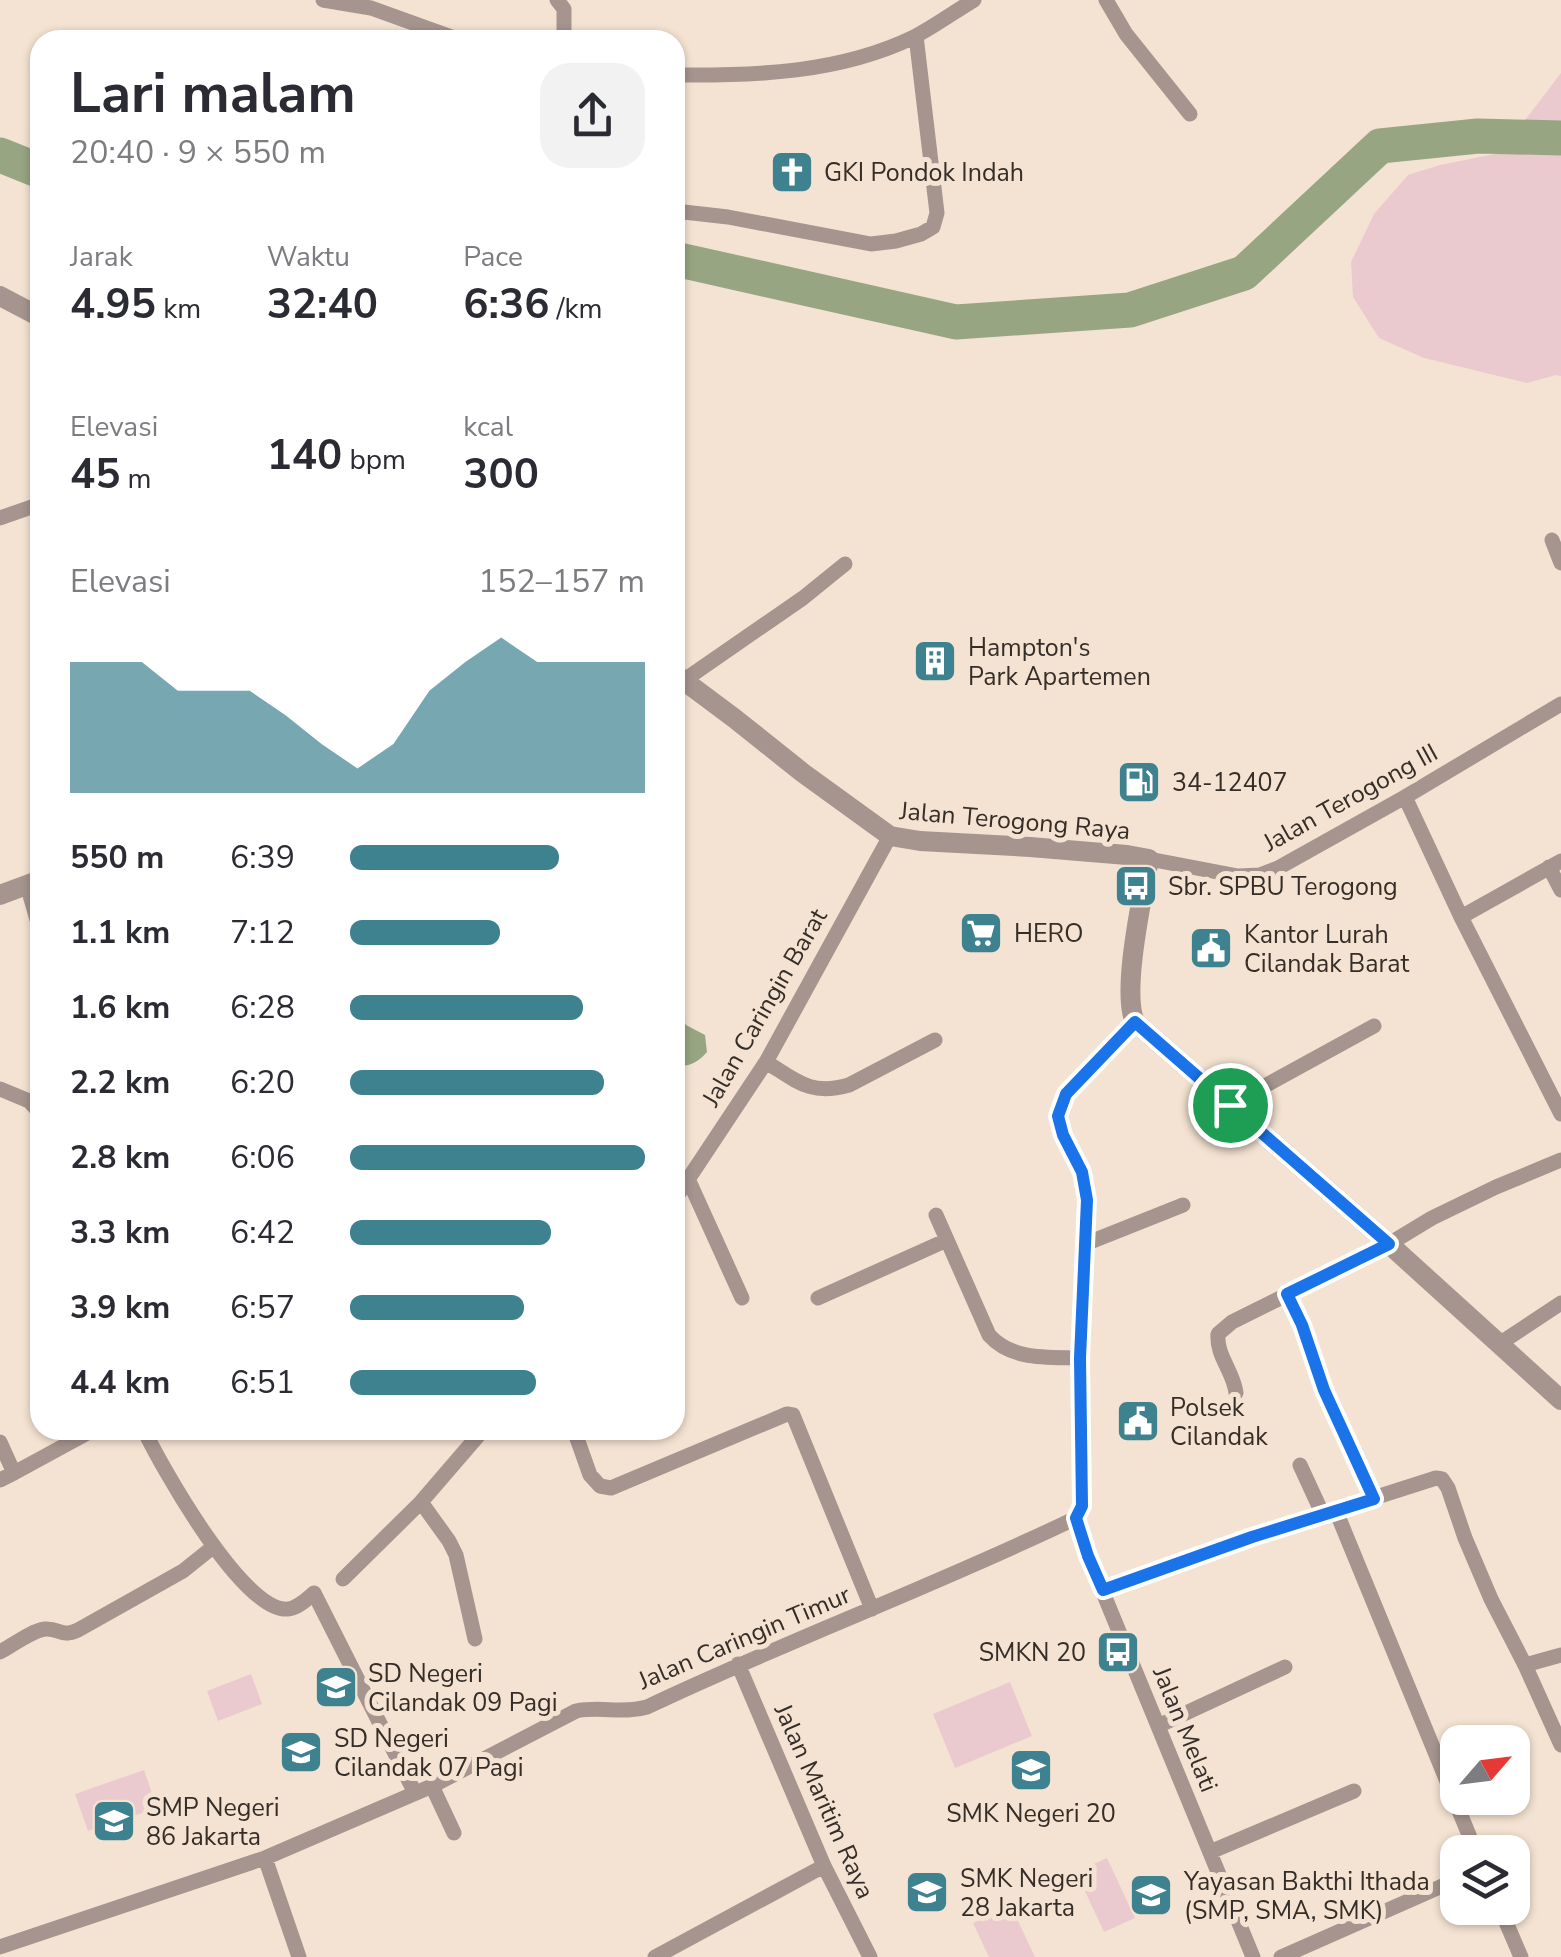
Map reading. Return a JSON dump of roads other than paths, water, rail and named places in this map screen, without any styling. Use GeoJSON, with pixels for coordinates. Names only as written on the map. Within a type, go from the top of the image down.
{"type":"FeatureCollection","features":[{"type":"Feature","properties":{"kind":"street"},"geometry":{"type":"LineString","coordinates":[[323,0],[372,4],[436,30]]}},
{"type":"Feature","properties":{"kind":"street"},"geometry":{"type":"LineString","coordinates":[[557,0],[564,9],[564,30]]}},
{"type":"Feature","properties":{"kind":"street"},"geometry":{"type":"LineString","coordinates":[[1106,0],[1126,34],[1190,114]]}},
{"type":"Feature","properties":{"kind":"street"},"geometry":{"type":"LineString","coordinates":[[685,75],[832,65],[916,36],[964,3]]}},
{"type":"Feature","properties":{"kind":"street"},"geometry":{"type":"LineString","coordinates":[[685,213],[728,217],[871,244],[921,234],[933,226],[936,213],[916,36]]}},
{"type":"Feature","properties":{"kind":"street"},"geometry":{"type":"LineString","coordinates":[[0,296],[30,312]]}},
{"type":"Feature","properties":{"kind":"street"},"geometry":{"type":"LineString","coordinates":[[0,518],[30,508]]}},
{"type":"Feature","properties":{"kind":"street"},"geometry":{"type":"LineString","coordinates":[[1552,540],[1561,562]]}},
{"type":"Feature","properties":{"kind":"street"},"geometry":{"type":"LineString","coordinates":[[685,673],[803,598],[845,564]]}},
{"type":"Feature","properties":{"kind":"street","name":"Jalan Terogong Raya"},"geometry":{"type":"LineString","coordinates":[[685,682],[890,836],[1149,859],[1129,1003],[1135,1022]]}},
{"type":"Feature","properties":{"kind":"street","name":"Jalan Terogong III"},"geometry":{"type":"LineString","coordinates":[[1149,859],[1238,876],[1260,875],[1405,797],[1561,704]]}},
{"type":"Feature","properties":{"kind":"street"},"geometry":{"type":"LineString","coordinates":[[1405,797],[1460,916],[1561,1114]]}},
{"type":"Feature","properties":{"kind":"street","name":"Jalan Caringin Barat"},"geometry":{"type":"LineString","coordinates":[[685,1186],[766,1062],[890,836]]}},
{"type":"Feature","properties":{"kind":"street"},"geometry":{"type":"LineString","coordinates":[[1460,916],[1555,864],[1561,890]]}},
{"type":"Feature","properties":{"kind":"street"},"geometry":{"type":"LineString","coordinates":[[0,894],[30,883]]}},
{"type":"Feature","properties":{"kind":"street"},"geometry":{"type":"LineString","coordinates":[[1076,1518],[1082,1506],[1080,1358],[1087,1200],[1082,1172],[1058,1116],[1066,1094],[1135,1022],[1561,1400]]}},
{"type":"Feature","properties":{"kind":"street"},"geometry":{"type":"LineString","coordinates":[[1230,1105],[1374,1026]]}},
{"type":"Feature","properties":{"kind":"street"},"geometry":{"type":"LineString","coordinates":[[766,1062],[807,1086],[833,1089],[849,1085],[935,1040]]}},
{"type":"Feature","properties":{"kind":"street"},"geometry":{"type":"LineString","coordinates":[[0,1089],[30,1102]]}},
{"type":"Feature","properties":{"kind":"street"},"geometry":{"type":"LineString","coordinates":[[1236,1394],[1217,1346],[1218,1334],[1241,1316],[1389,1244],[1464,1202],[1561,1160]]}},
{"type":"Feature","properties":{"kind":"street"},"geometry":{"type":"LineString","coordinates":[[689,1181],[742,1298]]}},
{"type":"Feature","properties":{"kind":"street"},"geometry":{"type":"LineString","coordinates":[[1085,1244],[1183,1206]]}},
{"type":"Feature","properties":{"kind":"street"},"geometry":{"type":"LineString","coordinates":[[936,1215],[996,1343],[1014,1353],[1080,1358]]}},
{"type":"Feature","properties":{"kind":"street"},"geometry":{"type":"LineString","coordinates":[[818,1298],[947,1240]]}},
{"type":"Feature","properties":{"kind":"street"},"geometry":{"type":"LineString","coordinates":[[1287,1294],[1324,1390],[1374,1499]]}},
{"type":"Feature","properties":{"kind":"street"},"geometry":{"type":"LineString","coordinates":[[1499,1344],[1561,1303]]}},
{"type":"Feature","properties":{"kind":"street"},"geometry":{"type":"LineString","coordinates":[[578,1440],[590,1475],[600,1486],[612,1488],[787,1414],[793,1415],[872,1608]]}},
{"type":"Feature","properties":{"kind":"street"},"geometry":{"type":"LineString","coordinates":[[0,1442],[7,1476],[74,1440]]}},
{"type":"Feature","properties":{"kind":"street"},"geometry":{"type":"LineString","coordinates":[[149,1440],[165,1473],[213,1546],[253,1592],[279,1608],[290,1609],[314,1593],[415,1792]]}},
{"type":"Feature","properties":{"kind":"street"},"geometry":{"type":"LineString","coordinates":[[343,1579],[475,1440]]}},
{"type":"Feature","properties":{"kind":"street"},"geometry":{"type":"LineString","coordinates":[[1300,1466],[1330,1513],[1469,1835]]}},
{"type":"Feature","properties":{"kind":"street"},"geometry":{"type":"LineString","coordinates":[[1103,1590],[1252,1537],[1442,1479],[1491,1599],[1561,1745]]}},
{"type":"Feature","properties":{"kind":"street"},"geometry":{"type":"LineString","coordinates":[[420,1502],[456,1555],[476,1638]]}},
{"type":"Feature","properties":{"kind":"street","name":"Jalan Melati"},"geometry":{"type":"LineString","coordinates":[[1076,1518],[1088,1556],[1253,1957]]}},
{"type":"Feature","properties":{"kind":"street","name":"Jalan Caringin Timur"},"geometry":{"type":"LineString","coordinates":[[0,1947],[265,1858],[432,1786],[576,1711],[640,1709],[1076,1518]]}},
{"type":"Feature","properties":{"kind":"street"},"geometry":{"type":"LineString","coordinates":[[0,1652],[40,1630],[63,1634],[78,1630],[184,1571],[213,1546]]}},
{"type":"Feature","properties":{"kind":"street"},"geometry":{"type":"LineString","coordinates":[[1525,1664],[1561,1655]]}},
{"type":"Feature","properties":{"kind":"street","name":"Jalan Maritim Raya"},"geometry":{"type":"LineString","coordinates":[[738,1664],[824,1866],[870,1957]]}},
{"type":"Feature","properties":{"kind":"street"},"geometry":{"type":"LineString","coordinates":[[1158,1726],[1286,1667]]}},
{"type":"Feature","properties":{"kind":"street"},"geometry":{"type":"LineString","coordinates":[[432,1786],[454,1833]]}},
{"type":"Feature","properties":{"kind":"street"},"geometry":{"type":"LineString","coordinates":[[1210,1852],[1354,1792]]}},
{"type":"Feature","properties":{"kind":"street"},"geometry":{"type":"LineString","coordinates":[[265,1858],[300,1957]]}},
{"type":"Feature","properties":{"kind":"street"},"geometry":{"type":"LineString","coordinates":[[655,1957],[824,1866]]}},
{"type":"Feature","properties":{"kind":"street"},"geometry":{"type":"LineString","coordinates":[[1281,1957],[1440,1886]]}},
{"type":"Feature","properties":{"kind":"street"},"geometry":{"type":"LineString","coordinates":[[1507,1925],[1521,1957]]}},
{"type":"Feature","properties":{"kind":"waterway"},"geometry":{"type":"LineString","coordinates":[[685,261],[956,322],[1130,310],[1244,273],[1380,146],[1478,136],[1561,138]]}},
{"type":"Feature","properties":{"kind":"waterway"},"geometry":{"type":"LineString","coordinates":[[0,155],[30,167]]}},
{"type":"Feature","properties":{"kind":"place","name":"GKI Pondok Indah"},"geometry":{"type":"Point","coordinates":[792,172]}},
{"type":"Feature","properties":{"kind":"place","name":"Hampton's Park Apartemen"},"geometry":{"type":"Point","coordinates":[935,661]}},
{"type":"Feature","properties":{"kind":"place","name":"34-12407"},"geometry":{"type":"Point","coordinates":[1139,782]}},
{"type":"Feature","properties":{"kind":"place","name":"Sbr. SPBU Terogong"},"geometry":{"type":"Point","coordinates":[1136,886]}},
{"type":"Feature","properties":{"kind":"place","name":"HERO"},"geometry":{"type":"Point","coordinates":[981,933]}},
{"type":"Feature","properties":{"kind":"place","name":"Kantor Lurah Cilandak Barat"},"geometry":{"type":"Point","coordinates":[1211,948]}},
{"type":"Feature","properties":{"kind":"place","name":"Polsek Cilandak"},"geometry":{"type":"Point","coordinates":[1138,1421]}},
{"type":"Feature","properties":{"kind":"place","name":"SMKN 20"},"geometry":{"type":"Point","coordinates":[1118,1652]}},
{"type":"Feature","properties":{"kind":"place","name":"SD Negeri Cilandak 09 Pagi"},"geometry":{"type":"Point","coordinates":[336,1687]}},
{"type":"Feature","properties":{"kind":"place","name":"SD Negeri Cilandak 07 Pagi"},"geometry":{"type":"Point","coordinates":[301,1752]}},
{"type":"Feature","properties":{"kind":"place","name":"SMK Negeri 20"},"geometry":{"type":"Point","coordinates":[1031,1770]}},
{"type":"Feature","properties":{"kind":"place","name":"SMP Negeri 86 Jakarta"},"geometry":{"type":"Point","coordinates":[114,1821]}},
{"type":"Feature","properties":{"kind":"place","name":"SMK Negeri 28 Jakarta"},"geometry":{"type":"Point","coordinates":[927,1892]}},
{"type":"Feature","properties":{"kind":"place","name":"Yayasan Bakthi Ithada (SMP, SMA, SMK)"},"geometry":{"type":"Point","coordinates":[1151,1895]}}]}
